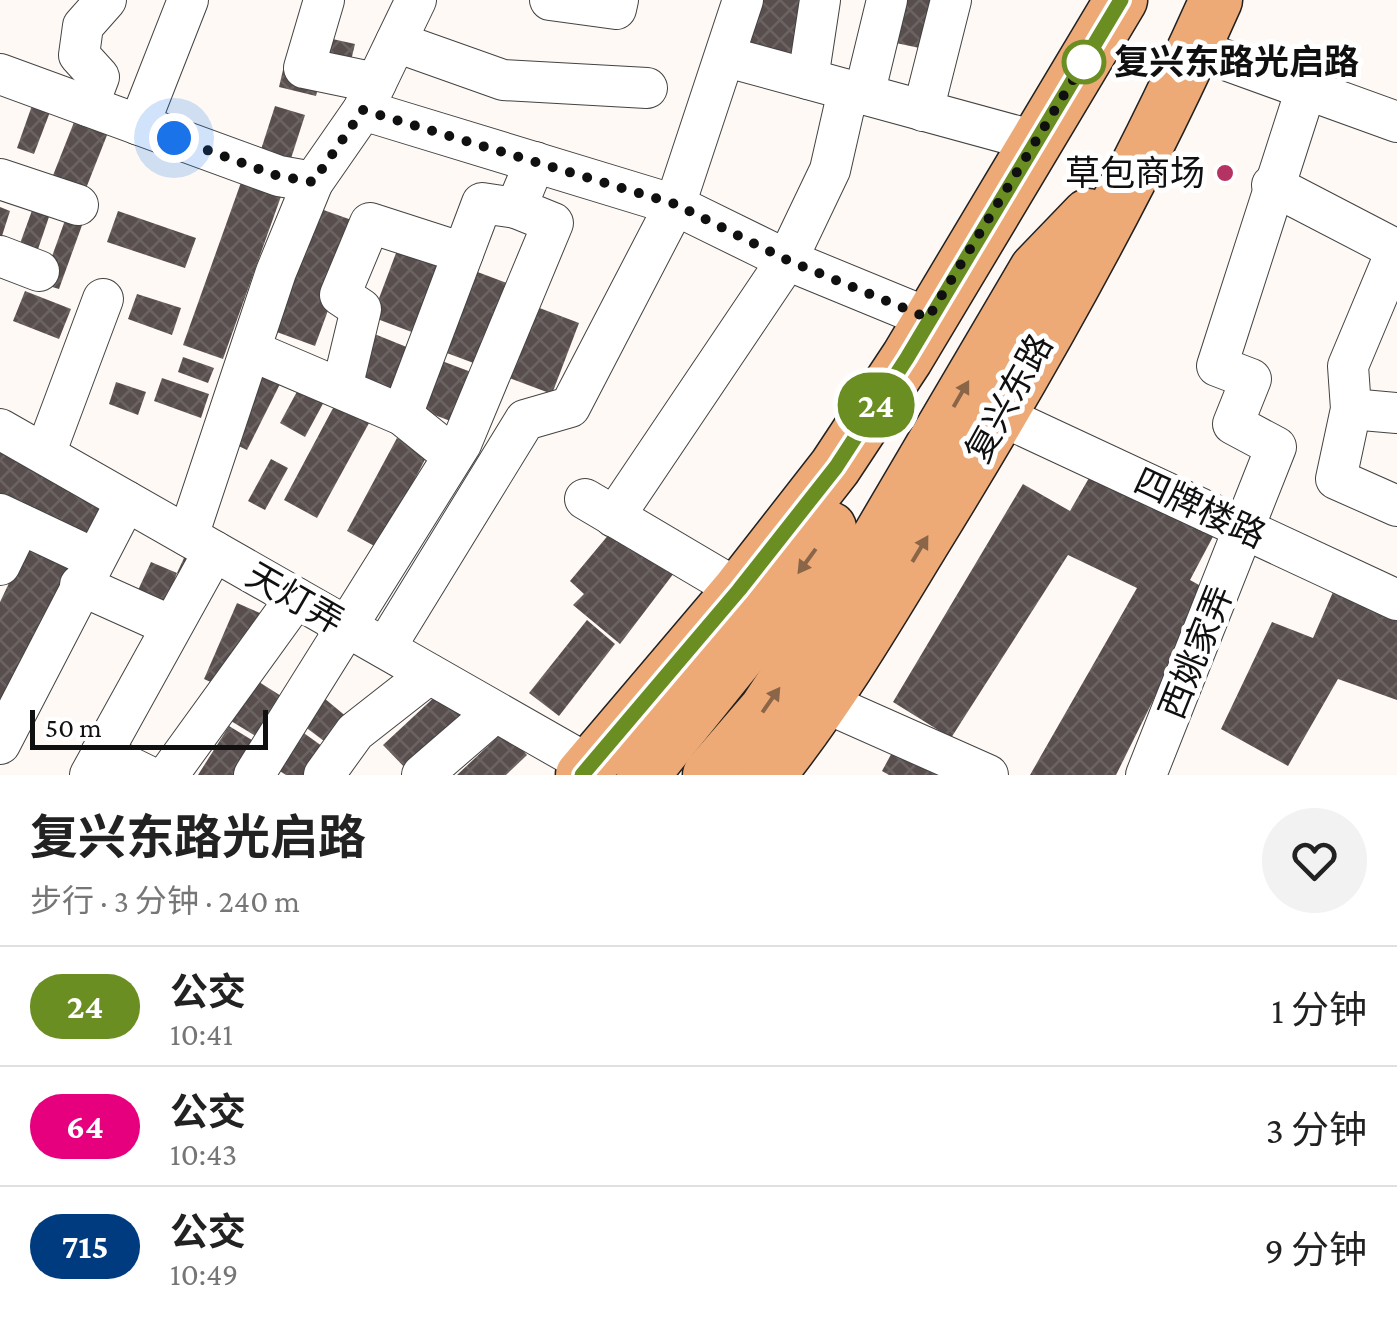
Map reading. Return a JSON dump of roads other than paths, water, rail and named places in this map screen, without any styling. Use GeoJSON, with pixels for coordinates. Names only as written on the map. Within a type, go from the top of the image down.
{"type":"FeatureCollection","features":[{"type":"Feature","properties":{"kind":"main road"},"geometry":{"type":"LineString","coordinates":[[586,770],[739,590],[836,467],[1121,0]]}},
{"type":"Feature","properties":{"kind":"main road","name":"复兴东路"},"geometry":{"type":"LineString","coordinates":[[768,775],[826,703],[1002,416],[1216,0]]}},
{"type":"Feature","properties":{"kind":"main road"},"geometry":{"type":"LineString","coordinates":[[643,775],[742,651],[844,508],[1024,201],[1035,140]]}},
{"type":"Feature","properties":{"kind":"main road"},"geometry":{"type":"LineString","coordinates":[[710,775],[765,710],[869,554],[1036,269],[1132,169]]}},
{"type":"Feature","properties":{"kind":"street"},"geometry":{"type":"LineString","coordinates":[[88,106],[99,77],[78,55],[83,26],[106,0]]}},
{"type":"Feature","properties":{"kind":"street"},"geometry":{"type":"LineString","coordinates":[[140,125],[188,0]]}},
{"type":"Feature","properties":{"kind":"street"},"geometry":{"type":"LineString","coordinates":[[324,0],[304,68],[535,162],[675,204],[787,260],[928,318]]}},
{"type":"Feature","properties":{"kind":"street"},"geometry":{"type":"LineString","coordinates":[[146,775],[96,764],[169,624],[201,544],[276,272],[313,182],[369,96],[416,0]]}},
{"type":"Feature","properties":{"kind":"street"},"geometry":{"type":"LineString","coordinates":[[550,0],[616,10],[618,0]]}},
{"type":"Feature","properties":{"kind":"street"},"geometry":{"type":"LineString","coordinates":[[385,648],[526,420],[570,406],[675,204],[727,57],[742,0]]}},
{"type":"Feature","properties":{"kind":"street"},"geometry":{"type":"LineString","coordinates":[[808,79],[820,0]]}},
{"type":"Feature","properties":{"kind":"street"},"geometry":{"type":"LineString","coordinates":[[739,590],[599,508],[787,260],[830,170],[888,0]]}},
{"type":"Feature","properties":{"kind":"street"},"geometry":{"type":"LineString","coordinates":[[923,111],[951,0]]}},
{"type":"Feature","properties":{"kind":"street"},"geometry":{"type":"LineString","coordinates":[[396,42],[503,80],[647,88]]}},
{"type":"Feature","properties":{"kind":"street"},"geometry":{"type":"LineString","coordinates":[[1194,49],[1306,86],[1397,122]]}},
{"type":"Feature","properties":{"kind":"street"},"geometry":{"type":"LineString","coordinates":[[727,57],[1035,140]]}},
{"type":"Feature","properties":{"kind":"street"},"geometry":{"type":"LineString","coordinates":[[0,74],[278,176],[313,182]]}},
{"type":"Feature","properties":{"kind":"street"},"geometry":{"type":"LineString","coordinates":[[1306,86],[1272,185],[1397,249],[1348,366],[1351,409],[1336,479],[1397,506]]}},
{"type":"Feature","properties":{"kind":"street"},"geometry":{"type":"LineString","coordinates":[[516,208],[535,162]]}},
{"type":"Feature","properties":{"kind":"street"},"geometry":{"type":"LineString","coordinates":[[0,179],[78,205]]}},
{"type":"Feature","properties":{"kind":"street","name":"西姚家弄"},"geometry":{"type":"LineString","coordinates":[[1146,775],[1276,447],[1233,424],[1251,379],[1217,366],[1272,185]]}},
{"type":"Feature","properties":{"kind":"street"},"geometry":{"type":"LineString","coordinates":[[254,775],[453,456],[552,223],[516,208],[482,202],[402,414]]}},
{"type":"Feature","properties":{"kind":"street"},"geometry":{"type":"LineString","coordinates":[[342,388],[361,309],[340,295],[370,223],[463,253]]}},
{"type":"Feature","properties":{"kind":"street"},"geometry":{"type":"LineString","coordinates":[[0,256],[39,271]]}},
{"type":"Feature","properties":{"kind":"street"},"geometry":{"type":"LineString","coordinates":[[44,454],[103,299]]}},
{"type":"Feature","properties":{"kind":"street"},"geometry":{"type":"LineString","coordinates":[[252,351],[402,414],[453,456]]}},
{"type":"Feature","properties":{"kind":"street"},"geometry":{"type":"LineString","coordinates":[[1351,409],[1397,413]]}},
{"type":"Feature","properties":{"kind":"street","name":"四牌楼路"},"geometry":{"type":"LineString","coordinates":[[1002,416],[1246,529],[1395,592]]}},
{"type":"Feature","properties":{"kind":"street","name":"天灯弄"},"geometry":{"type":"LineString","coordinates":[[0,429],[495,712],[586,770]]}},
{"type":"Feature","properties":{"kind":"street"},"geometry":{"type":"LineString","coordinates":[[0,744],[126,500]]}},
{"type":"Feature","properties":{"kind":"street"},"geometry":{"type":"LineString","coordinates":[[0,565],[10,519],[169,624]]}},
{"type":"Feature","properties":{"kind":"street"},"geometry":{"type":"LineString","coordinates":[[168,775],[296,598]]}},
{"type":"Feature","properties":{"kind":"street"},"geometry":{"type":"LineString","coordinates":[[324,775],[355,732],[429,674]]}},
{"type":"Feature","properties":{"kind":"street"},"geometry":{"type":"LineString","coordinates":[[826,703],[988,775]]}},
{"type":"Feature","properties":{"kind":"street"},"geometry":{"type":"LineString","coordinates":[[422,775],[495,712]]}},
{"type":"Feature","properties":{"kind":"place","name":"复兴东路光启路"},"geometry":{"type":"Point","coordinates":[1084,62]}},
{"type":"Feature","properties":{"kind":"place","name":"草包商场"},"geometry":{"type":"Point","coordinates":[1225,173]}}]}
